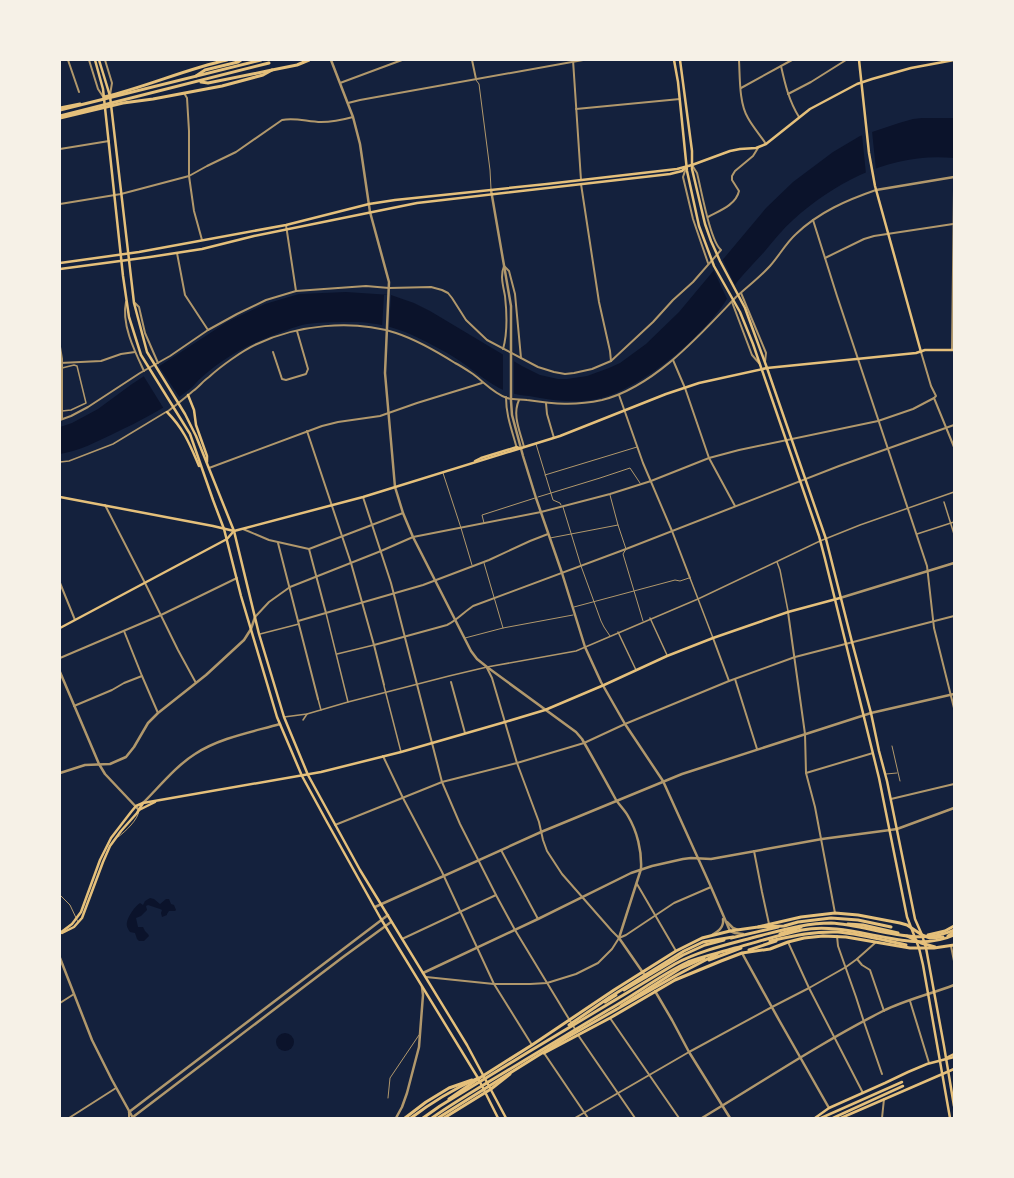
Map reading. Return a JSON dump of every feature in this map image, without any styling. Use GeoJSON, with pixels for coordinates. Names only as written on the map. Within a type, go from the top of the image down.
{"type":"FeatureCollection","features":[{"type":"Feature","properties":{"kind":"main road"},"geometry":{"type":"LineString","coordinates":[[95,60],[103,89],[129,317],[141,355],[190,434],[224,529],[251,629],[280,724],[302,776],[374,907],[478,1078],[498,1118]]}},
{"type":"Feature","properties":{"kind":"main road"},"geometry":{"type":"LineString","coordinates":[[99,60],[110,96],[134,303],[147,352],[185,414],[196,436],[234,532],[259,634],[284,717],[308,775],[335,825],[391,922],[467,1046],[506,1118]]}},
{"type":"Feature","properties":{"kind":"main road"},"geometry":{"type":"LineString","coordinates":[[60,109],[132,90],[209,64],[227,60]]}},
{"type":"Feature","properties":{"kind":"main road"},"geometry":{"type":"LineString","coordinates":[[189,79],[205,70],[241,60]]}},
{"type":"Feature","properties":{"kind":"main road"},"geometry":{"type":"LineString","coordinates":[[60,109],[189,79],[261,60]]}},
{"type":"Feature","properties":{"kind":"main road"},"geometry":{"type":"LineString","coordinates":[[200,82],[208,83],[297,65],[309,60]]}},
{"type":"Feature","properties":{"kind":"main road"},"geometry":{"type":"LineString","coordinates":[[674,60],[680,99],[687,176],[696,216],[709,254],[720,278],[740,312],[762,368],[820,541],[873,753],[907,917],[919,948],[950,1118]]}},
{"type":"Feature","properties":{"kind":"main road"},"geometry":{"type":"LineString","coordinates":[[680,60],[692,152],[692,165],[705,224],[725,273],[744,308],[767,368],[826,539],[840,598],[871,713],[891,799],[915,919],[926,946],[954,1106]]}},
{"type":"Feature","properties":{"kind":"main road"},"geometry":{"type":"LineString","coordinates":[[858,60],[872,173],[921,352]]}},
{"type":"Feature","properties":{"kind":"main road"},"geometry":{"type":"LineString","coordinates":[[60,263],[129,253],[286,225],[369,204],[395,200],[686,167],[734,150],[758,148],[766,144],[816,105],[862,83],[911,68],[954,60]]}},
{"type":"Feature","properties":{"kind":"main road"},"geometry":{"type":"LineString","coordinates":[[60,117],[270,63]]}},
{"type":"Feature","properties":{"kind":"main road"},"geometry":{"type":"LineString","coordinates":[[60,117],[229,84],[263,75],[272,70]]}},
{"type":"Feature","properties":{"kind":"main road"},"geometry":{"type":"LineString","coordinates":[[60,269],[202,249],[254,236],[416,203],[670,174],[682,171],[686,167]]}},
{"type":"Feature","properties":{"kind":"main road"},"geometry":{"type":"LineString","coordinates":[[60,628],[227,539],[234,532],[332,506],[517,448],[554,438],[666,394],[699,383],[762,368],[916,354],[925,350],[953,350]]}},
{"type":"Feature","properties":{"kind":"main road"},"geometry":{"type":"LineString","coordinates":[[188,395],[194,410],[196,425],[207,456],[208,466]]}},
{"type":"Feature","properties":{"kind":"main road"},"geometry":{"type":"LineString","coordinates":[[167,412],[176,420],[183,430],[206,479]]}},
{"type":"Feature","properties":{"kind":"main road"},"geometry":{"type":"LineString","coordinates":[[60,497],[234,532]]}},
{"type":"Feature","properties":{"kind":"main road"},"geometry":{"type":"LineString","coordinates":[[60,933],[76,919],[86,900],[93,877],[107,844],[136,806],[144,802],[308,775],[401,752],[465,734],[545,710],[604,686],[667,656],[713,638],[788,612],[840,598]]}},
{"type":"Feature","properties":{"kind":"main road"},"geometry":{"type":"LineString","coordinates":[[139,810],[158,800]]}},
{"type":"Feature","properties":{"kind":"main road"},"geometry":{"type":"LineString","coordinates":[[60,933],[71,929],[84,914],[107,852],[114,840],[144,802]]}},
{"type":"Feature","properties":{"kind":"main road"},"geometry":{"type":"LineString","coordinates":[[411,1118],[456,1088],[483,1076],[642,972],[676,951],[702,938],[801,917],[835,913],[871,917],[900,923],[910,927],[922,935],[936,938],[949,936],[954,932]]}},
{"type":"Feature","properties":{"kind":"main road"},"geometry":{"type":"LineString","coordinates":[[554,1035],[610,997],[675,956],[703,942],[746,935],[817,919],[835,918],[858,920],[891,927]]}},
{"type":"Feature","properties":{"kind":"main road"},"geometry":{"type":"LineString","coordinates":[[603,1022],[619,1007],[687,965],[731,948],[821,922],[863,925],[904,935],[926,946]]}},
{"type":"Feature","properties":{"kind":"main road"},"geometry":{"type":"LineString","coordinates":[[422,1118],[554,1035],[690,956],[706,950],[792,927],[812,924],[838,924],[917,937],[954,932]]}},
{"type":"Feature","properties":{"kind":"main road"},"geometry":{"type":"LineString","coordinates":[[758,927],[784,926]]}},
{"type":"Feature","properties":{"kind":"main road"},"geometry":{"type":"LineString","coordinates":[[922,935],[935,934],[954,926]]}},
{"type":"Feature","properties":{"kind":"main road"},"geometry":{"type":"LineString","coordinates":[[432,1118],[498,1076],[663,976],[696,959],[808,929],[824,928],[844,930],[921,942],[939,940],[954,932]]}},
{"type":"Feature","properties":{"kind":"main road"},"geometry":{"type":"LineString","coordinates":[[693,967],[746,947],[791,936],[817,932],[848,933],[906,945]]}},
{"type":"Feature","properties":{"kind":"main road"},"geometry":{"type":"LineString","coordinates":[[444,1118],[491,1089],[513,1072],[544,1053],[603,1022],[675,980],[725,959],[791,936]]}},
{"type":"Feature","properties":{"kind":"main road"},"geometry":{"type":"LineString","coordinates":[[742,953],[770,950],[788,942],[809,937],[837,936],[910,948],[926,946],[953,946]]}},
{"type":"Feature","properties":{"kind":"main road"},"geometry":{"type":"LineString","coordinates":[[570,1020],[590,1012],[683,955],[733,937]]}},
{"type":"Feature","properties":{"kind":"main road"},"geometry":{"type":"LineString","coordinates":[[438,1118],[566,1038],[693,967],[731,948]]}},
{"type":"Feature","properties":{"kind":"main road"},"geometry":{"type":"LineString","coordinates":[[815,1118],[829,1108],[929,1063],[954,1056]]}},
{"type":"Feature","properties":{"kind":"main road"},"geometry":{"type":"LineString","coordinates":[[841,1118],[954,1069]]}},
{"type":"Feature","properties":{"kind":"main road"},"geometry":{"type":"LineString","coordinates":[[405,1118],[426,1102],[449,1088],[478,1078]]}},
{"type":"Feature","properties":{"kind":"main road"},"geometry":{"type":"LineString","coordinates":[[422,1118],[469,1086],[478,1078]]}},
{"type":"Feature","properties":{"kind":"main road"},"geometry":{"type":"LineString","coordinates":[[821,1118],[902,1082]]}},
{"type":"Feature","properties":{"kind":"main road"},"geometry":{"type":"LineString","coordinates":[[833,1118],[903,1086]]}},
{"type":"Feature","properties":{"kind":"street"},"geometry":{"type":"LineString","coordinates":[[68,60],[79,92]]}},
{"type":"Feature","properties":{"kind":"street"},"geometry":{"type":"LineString","coordinates":[[89,60],[98,89],[104,98]]}},
{"type":"Feature","properties":{"kind":"street"},"geometry":{"type":"LineString","coordinates":[[106,60],[112,83],[110,96]]}},
{"type":"Feature","properties":{"kind":"street"},"geometry":{"type":"LineString","coordinates":[[331,60],[353,117],[362,157],[370,212],[389,280],[385,373],[395,487],[403,513],[413,537],[474,656],[576,732],[584,743],[616,801],[628,816],[636,835],[641,859],[641,869],[637,884],[619,938],[612,949],[598,963],[576,974],[547,983],[494,984],[426,977]]}},
{"type":"Feature","properties":{"kind":"street"},"geometry":{"type":"LineString","coordinates":[[340,83],[402,60]]}},
{"type":"Feature","properties":{"kind":"street"},"geometry":{"type":"LineString","coordinates":[[472,60],[476,79]]}},
{"type":"Feature","properties":{"kind":"street"},"geometry":{"type":"LineString","coordinates":[[348,103],[583,60]]}},
{"type":"Feature","properties":{"kind":"street"},"geometry":{"type":"LineString","coordinates":[[739,60],[743,105],[747,117],[766,144]]}},
{"type":"Feature","properties":{"kind":"street"},"geometry":{"type":"LineString","coordinates":[[741,88],[792,60]]}},
{"type":"Feature","properties":{"kind":"street"},"geometry":{"type":"LineString","coordinates":[[788,94],[811,82],[846,60]]}},
{"type":"Feature","properties":{"kind":"street"},"geometry":{"type":"LineString","coordinates":[[573,61],[581,184],[599,302],[611,361]]}},
{"type":"Feature","properties":{"kind":"street"},"geometry":{"type":"LineString","coordinates":[[780,66],[788,94],[794,110],[799,117]]}},
{"type":"Feature","properties":{"kind":"street"},"geometry":{"type":"LineString","coordinates":[[184,93],[186,98],[189,131],[188,176],[194,211],[202,240]]}},
{"type":"Feature","properties":{"kind":"street"},"geometry":{"type":"LineString","coordinates":[[576,109],[680,99]]}},
{"type":"Feature","properties":{"kind":"street"},"geometry":{"type":"LineString","coordinates":[[60,204],[121,194],[188,176],[236,152],[282,120],[290,118],[327,122],[353,117]]}},
{"type":"Feature","properties":{"kind":"street"},"geometry":{"type":"LineString","coordinates":[[60,149],[108,141]]}},
{"type":"Feature","properties":{"kind":"street"},"geometry":{"type":"LineString","coordinates":[[708,217],[729,206],[738,196],[739,191],[732,180],[732,176],[735,171],[753,156],[758,148]]}},
{"type":"Feature","properties":{"kind":"street"},"geometry":{"type":"LineString","coordinates":[[60,347],[62,368],[61,419],[71,416],[88,407],[170,356],[208,330],[266,300],[296,291],[361,286],[389,288],[432,287],[442,290],[448,294],[466,320],[487,340],[538,368],[545,371],[565,374],[592,369],[611,361],[693,282],[721,250],[715,243],[698,173],[692,165]]}},
{"type":"Feature","properties":{"kind":"street"},"geometry":{"type":"LineString","coordinates":[[686,167],[683,177],[686,191],[696,229],[709,264]]}},
{"type":"Feature","properties":{"kind":"street"},"geometry":{"type":"LineString","coordinates":[[60,462],[69,461],[113,444],[167,412],[228,362],[255,345],[297,330],[314,328],[344,326],[386,329],[424,345],[467,370],[482,383],[506,397],[566,405],[583,404],[603,399],[618,394],[643,382],[673,360],[727,308],[740,293],[770,266],[796,234],[813,220],[850,199],[876,190],[954,177]]}},
{"type":"Feature","properties":{"kind":"street"},"geometry":{"type":"LineString","coordinates":[[491,190],[512,314],[511,409],[536,498],[585,648],[625,724],[663,781],[730,931],[746,935]]}},
{"type":"Feature","properties":{"kind":"street"},"geometry":{"type":"LineString","coordinates":[[953,350],[954,190]]}},
{"type":"Feature","properties":{"kind":"street"},"geometry":{"type":"LineString","coordinates":[[813,220],[928,572],[934,628],[952,694],[954,708]]}},
{"type":"Feature","properties":{"kind":"street"},"geometry":{"type":"LineString","coordinates":[[825,258],[864,239],[888,233],[954,224]]}},
{"type":"Feature","properties":{"kind":"street"},"geometry":{"type":"LineString","coordinates":[[286,225],[296,291]]}},
{"type":"Feature","properties":{"kind":"street"},"geometry":{"type":"LineString","coordinates":[[177,253],[185,295],[208,330]]}},
{"type":"Feature","properties":{"kind":"street"},"geometry":{"type":"LineString","coordinates":[[503,349],[506,337],[506,314],[501,272],[504,266]]}},
{"type":"Feature","properties":{"kind":"street"},"geometry":{"type":"LineString","coordinates":[[504,266],[509,271],[515,294],[521,358]]}},
{"type":"Feature","properties":{"kind":"street"},"geometry":{"type":"LineString","coordinates":[[740,293],[766,353],[765,363]]}},
{"type":"Feature","properties":{"kind":"street"},"geometry":{"type":"LineString","coordinates":[[126,301],[124,310],[125,317],[135,352],[144,371]]}},
{"type":"Feature","properties":{"kind":"street"},"geometry":{"type":"LineString","coordinates":[[732,302],[752,355],[760,365]]}},
{"type":"Feature","properties":{"kind":"street"},"geometry":{"type":"LineString","coordinates":[[134,303],[139,307],[145,334],[158,363]]}},
{"type":"Feature","properties":{"kind":"street"},"geometry":{"type":"LineString","coordinates":[[273,352],[282,379],[286,380],[306,374],[308,369],[297,330]]}},
{"type":"Feature","properties":{"kind":"street"},"geometry":{"type":"LineString","coordinates":[[61,363],[101,361],[121,354],[135,352]]}},
{"type":"Feature","properties":{"kind":"street"},"geometry":{"type":"LineString","coordinates":[[921,352],[931,386],[936,396],[934,398],[954,447]]}},
{"type":"Feature","properties":{"kind":"street"},"geometry":{"type":"LineString","coordinates":[[673,360],[685,388],[709,458],[735,506]]}},
{"type":"Feature","properties":{"kind":"street"},"geometry":{"type":"LineString","coordinates":[[62,368],[77,366],[86,403],[71,410],[62,411]]}},
{"type":"Feature","properties":{"kind":"street"},"geometry":{"type":"LineString","coordinates":[[208,466],[330,423],[380,416],[482,383]]}},
{"type":"Feature","properties":{"kind":"street"},"geometry":{"type":"LineString","coordinates":[[618,394],[637,447],[672,531],[730,681]]}},
{"type":"Feature","properties":{"kind":"street"},"geometry":{"type":"LineString","coordinates":[[506,397],[508,421],[517,448]]}},
{"type":"Feature","properties":{"kind":"street"},"geometry":{"type":"LineString","coordinates":[[60,773],[85,765],[110,764],[126,757],[134,747],[148,723],[158,712],[196,683],[244,640],[251,629],[255,617],[268,602],[290,587],[413,537],[541,512],[610,494],[651,481],[709,458],[739,450],[878,421],[913,409],[934,398]]}},
{"type":"Feature","properties":{"kind":"street"},"geometry":{"type":"LineString","coordinates":[[519,399],[516,407],[516,414],[522,447]]}},
{"type":"Feature","properties":{"kind":"street"},"geometry":{"type":"LineString","coordinates":[[546,403],[547,414],[554,438]]}},
{"type":"Feature","properties":{"kind":"street"},"geometry":{"type":"LineString","coordinates":[[336,654],[448,625],[473,606],[562,574],[735,506],[954,425]]}},
{"type":"Feature","properties":{"kind":"street"},"geometry":{"type":"LineString","coordinates":[[306,431],[351,563],[374,644],[401,752]]}},
{"type":"Feature","properties":{"kind":"street"},"geometry":{"type":"LineString","coordinates":[[284,717],[307,714],[386,692],[487,667],[585,648],[643,621],[698,599],[820,541],[860,525],[954,492]]}},
{"type":"Feature","properties":{"kind":"street"},"geometry":{"type":"LineString","coordinates":[[363,496],[394,594],[442,782],[460,824],[515,930],[578,1034],[635,1118]]}},
{"type":"Feature","properties":{"kind":"street"},"geometry":{"type":"LineString","coordinates":[[944,502],[954,534]]}},
{"type":"Feature","properties":{"kind":"street"},"geometry":{"type":"LineString","coordinates":[[105,505],[196,683]]}},
{"type":"Feature","properties":{"kind":"street"},"geometry":{"type":"LineString","coordinates":[[244,529],[278,543],[309,549],[403,513]]}},
{"type":"Feature","properties":{"kind":"street"},"geometry":{"type":"LineString","coordinates":[[916,534],[954,522]]}},
{"type":"Feature","properties":{"kind":"street"},"geometry":{"type":"LineString","coordinates":[[259,634],[435,581],[484,562],[548,534]]}},
{"type":"Feature","properties":{"kind":"street"},"geometry":{"type":"LineString","coordinates":[[278,543],[321,710]]}},
{"type":"Feature","properties":{"kind":"street"},"geometry":{"type":"LineString","coordinates":[[309,549],[348,702]]}},
{"type":"Feature","properties":{"kind":"street"},"geometry":{"type":"LineString","coordinates":[[777,562],[780,570],[788,612],[795,657],[805,734],[806,773],[822,840],[835,913]]}},
{"type":"Feature","properties":{"kind":"street"},"geometry":{"type":"LineString","coordinates":[[840,598],[954,563]]}},
{"type":"Feature","properties":{"kind":"street"},"geometry":{"type":"LineString","coordinates":[[60,658],[161,615],[237,578]]}},
{"type":"Feature","properties":{"kind":"street"},"geometry":{"type":"LineString","coordinates":[[60,583],[75,620]]}},
{"type":"Feature","properties":{"kind":"street"},"geometry":{"type":"LineString","coordinates":[[335,825],[442,782],[518,763],[584,743],[625,724],[735,678],[795,657],[954,616]]}},
{"type":"Feature","properties":{"kind":"street"},"geometry":{"type":"LineString","coordinates":[[650,618],[667,656]]}},
{"type":"Feature","properties":{"kind":"street"},"geometry":{"type":"LineString","coordinates":[[124,631],[158,712]]}},
{"type":"Feature","properties":{"kind":"street"},"geometry":{"type":"LineString","coordinates":[[618,632],[636,670]]}},
{"type":"Feature","properties":{"kind":"street"},"geometry":{"type":"LineString","coordinates":[[487,667],[492,678],[518,763],[539,822],[543,840],[550,857],[582,898],[619,938],[646,977],[689,1052],[730,1118]]}},
{"type":"Feature","properties":{"kind":"street"},"geometry":{"type":"LineString","coordinates":[[60,672],[99,764],[105,774],[139,810]]}},
{"type":"Feature","properties":{"kind":"street"},"geometry":{"type":"LineString","coordinates":[[74,706],[142,676]]}},
{"type":"Feature","properties":{"kind":"street"},"geometry":{"type":"LineString","coordinates":[[735,678],[757,749]]}},
{"type":"Feature","properties":{"kind":"street"},"geometry":{"type":"LineString","coordinates":[[451,682],[465,734]]}},
{"type":"Feature","properties":{"kind":"street"},"geometry":{"type":"LineString","coordinates":[[374,907],[541,832],[663,781],[757,749],[871,713],[952,694]]}},
{"type":"Feature","properties":{"kind":"street"},"geometry":{"type":"LineString","coordinates":[[303,720],[307,714]]}},
{"type":"Feature","properties":{"kind":"street"},"geometry":{"type":"LineString","coordinates":[[144,802],[178,767],[195,754],[226,740],[280,724]]}},
{"type":"Feature","properties":{"kind":"street"},"geometry":{"type":"LineString","coordinates":[[806,773],[873,753]]}},
{"type":"Feature","properties":{"kind":"street"},"geometry":{"type":"LineString","coordinates":[[383,756],[403,798],[444,876],[494,984],[532,1045]]}},
{"type":"Feature","properties":{"kind":"street"},"geometry":{"type":"LineString","coordinates":[[891,799],[954,784]]}},
{"type":"Feature","properties":{"kind":"street"},"geometry":{"type":"LineString","coordinates":[[423,973],[641,869],[675,860],[691,858],[711,859],[897,829],[954,808]]}},
{"type":"Feature","properties":{"kind":"street"},"geometry":{"type":"LineString","coordinates":[[501,850],[538,919]]}},
{"type":"Feature","properties":{"kind":"street"},"geometry":{"type":"LineString","coordinates":[[754,851],[770,924]]}},
{"type":"Feature","properties":{"kind":"street"},"geometry":{"type":"LineString","coordinates":[[637,884],[676,951]]}},
{"type":"Feature","properties":{"kind":"street"},"geometry":{"type":"LineString","coordinates":[[619,938],[626,935],[674,903],[711,887]]}},
{"type":"Feature","properties":{"kind":"street"},"geometry":{"type":"LineString","coordinates":[[402,939],[496,895]]}},
{"type":"Feature","properties":{"kind":"street"},"geometry":{"type":"LineString","coordinates":[[712,935],[719,931],[722,927],[724,922],[723,914]]}},
{"type":"Feature","properties":{"kind":"street"},"geometry":{"type":"LineString","coordinates":[[128,1118],[129,1112],[388,915]]}},
{"type":"Feature","properties":{"kind":"street"},"geometry":{"type":"LineString","coordinates":[[726,921],[733,928],[740,930]]}},
{"type":"Feature","properties":{"kind":"street"},"geometry":{"type":"LineString","coordinates":[[60,958],[92,1040],[133,1118],[391,922]]}},
{"type":"Feature","properties":{"kind":"street"},"geometry":{"type":"LineString","coordinates":[[837,936],[838,946],[882,1074]]}},
{"type":"Feature","properties":{"kind":"street"},"geometry":{"type":"LineString","coordinates":[[788,942],[809,988],[862,1093]]}},
{"type":"Feature","properties":{"kind":"street"},"geometry":{"type":"LineString","coordinates":[[575,1118],[689,1052],[846,967],[876,942]]}},
{"type":"Feature","properties":{"kind":"street"},"geometry":{"type":"LineString","coordinates":[[953,946],[954,961]]}},
{"type":"Feature","properties":{"kind":"street"},"geometry":{"type":"LineString","coordinates":[[748,963],[745,954],[749,952]]}},
{"type":"Feature","properties":{"kind":"street"},"geometry":{"type":"LineString","coordinates":[[742,953],[829,1108]]}},
{"type":"Feature","properties":{"kind":"street"},"geometry":{"type":"LineString","coordinates":[[857,959],[862,965],[870,970],[884,1011]]}},
{"type":"Feature","properties":{"kind":"street"},"geometry":{"type":"LineString","coordinates":[[396,1118],[402,1107],[419,1047],[423,995],[421,985]]}},
{"type":"Feature","properties":{"kind":"street"},"geometry":{"type":"LineString","coordinates":[[702,1118],[834,1038],[884,1011],[954,985]]}},
{"type":"Feature","properties":{"kind":"street"},"geometry":{"type":"LineString","coordinates":[[60,1003],[74,994]]}},
{"type":"Feature","properties":{"kind":"street"},"geometry":{"type":"LineString","coordinates":[[910,1001],[929,1063]]}},
{"type":"Feature","properties":{"kind":"street"},"geometry":{"type":"LineString","coordinates":[[610,1018],[679,1118]]}},
{"type":"Feature","properties":{"kind":"street"},"geometry":{"type":"LineString","coordinates":[[544,1053],[588,1118]]}},
{"type":"Feature","properties":{"kind":"street"},"geometry":{"type":"LineString","coordinates":[[68,1118],[116,1088]]}},
{"type":"Feature","properties":{"kind":"street"},"geometry":{"type":"LineString","coordinates":[[882,1118],[884,1099]]}},
{"type":"Feature","properties":{"kind":"lane"},"geometry":{"type":"LineString","coordinates":[[476,79],[479,84],[490,170],[491,190]]}},
{"type":"Feature","properties":{"kind":"lane"},"geometry":{"type":"LineString","coordinates":[[536,443],[553,500],[560,503],[562,506],[581,566],[601,621],[610,636]]}},
{"type":"Feature","properties":{"kind":"lane"},"geometry":{"type":"LineString","coordinates":[[546,475],[637,447]]}},
{"type":"Feature","properties":{"kind":"lane"},"geometry":{"type":"LineString","coordinates":[[484,523],[482,514],[551,494],[630,468],[640,484]]}},
{"type":"Feature","properties":{"kind":"lane"},"geometry":{"type":"LineString","coordinates":[[442,472],[473,566]]}},
{"type":"Feature","properties":{"kind":"lane"},"geometry":{"type":"LineString","coordinates":[[610,494],[626,549],[623,554],[643,621]]}},
{"type":"Feature","properties":{"kind":"lane"},"geometry":{"type":"LineString","coordinates":[[550,539],[618,525]]}},
{"type":"Feature","properties":{"kind":"lane"},"geometry":{"type":"LineString","coordinates":[[484,562],[503,628]]}},
{"type":"Feature","properties":{"kind":"lane"},"geometry":{"type":"LineString","coordinates":[[572,608],[675,580],[680,581],[690,578]]}},
{"type":"Feature","properties":{"kind":"lane"},"geometry":{"type":"LineString","coordinates":[[465,638],[503,628],[574,615]]}},
{"type":"Feature","properties":{"kind":"lane"},"geometry":{"type":"LineString","coordinates":[[892,746],[900,781]]}},
{"type":"Feature","properties":{"kind":"lane"},"geometry":{"type":"LineString","coordinates":[[885,774],[898,772]]}},
{"type":"Feature","properties":{"kind":"lane"},"geometry":{"type":"LineString","coordinates":[[60,895],[70,905],[78,922]]}},
{"type":"Feature","properties":{"kind":"lane"},"geometry":{"type":"LineString","coordinates":[[388,1098],[390,1078],[421,1031]]}},
{"type":"Feature","properties":{"kind":"water"},"geometry":{"type":"Polygon","coordinates":[[[922,118],[954,118],[954,158],[932,157],[888,164],[847,181],[828,193],[793,220],[782,231],[737,282],[721,308],[699,333],[660,367],[631,386],[616,393],[605,397],[584,401],[551,400],[514,394],[502,390],[492,384],[460,361],[440,349],[397,329],[363,322],[313,323],[304,324],[278,333],[245,348],[218,364],[190,389],[153,414],[94,443],[74,451],[60,454],[60,427],[72,423],[98,409],[132,384],[227,322],[265,304],[299,294],[346,292],[391,295],[414,303],[430,311],[522,366],[540,375],[558,379],[567,379],[587,376],[609,368],[620,363],[646,344],[679,312],[766,208],[793,182],[833,152],[860,136],[899,123],[922,118]]]}},
{"type":"Feature","properties":{"kind":"water"},"geometry":{"type":"Polygon","coordinates":[[[150,898],[154,899],[160,904],[166,899],[169,899],[176,910],[169,911],[167,915],[162,917],[162,910],[148,905],[146,906],[147,910],[141,916],[136,918],[138,927],[143,927],[149,936],[144,941],[139,941],[135,933],[129,931],[127,922],[130,914],[136,906],[140,903],[143,905],[145,901],[150,898]]]}},
{"type":"Feature","properties":{"kind":"water"},"geometry":{"type":"Polygon","coordinates":[[[285,1033],[291,1036],[294,1042],[291,1048],[285,1051],[279,1048],[276,1042],[279,1036],[285,1033]]]}},
{"type":"Feature","properties":{"kind":"pier"},"geometry":{"type":"Polygon","coordinates":[[[872,131],[876,170],[866,174],[862,135],[872,131]]]}},
{"type":"Feature","properties":{"kind":"pier"},"geometry":{"type":"Polygon","coordinates":[[[722,258],[736,287],[728,301],[713,269],[722,258]]]}},
{"type":"Feature","properties":{"kind":"pier"},"geometry":{"type":"Polygon","coordinates":[[[384,295],[391,295],[389,329],[382,327],[384,295]]]}},
{"type":"Feature","properties":{"kind":"pier"},"geometry":{"type":"Polygon","coordinates":[[[503,353],[514,359],[514,396],[503,392],[503,353]]]}},
{"type":"Feature","properties":{"kind":"pier"},"geometry":{"type":"Polygon","coordinates":[[[158,365],[180,398],[164,409],[143,375],[158,365]]]}}]}
